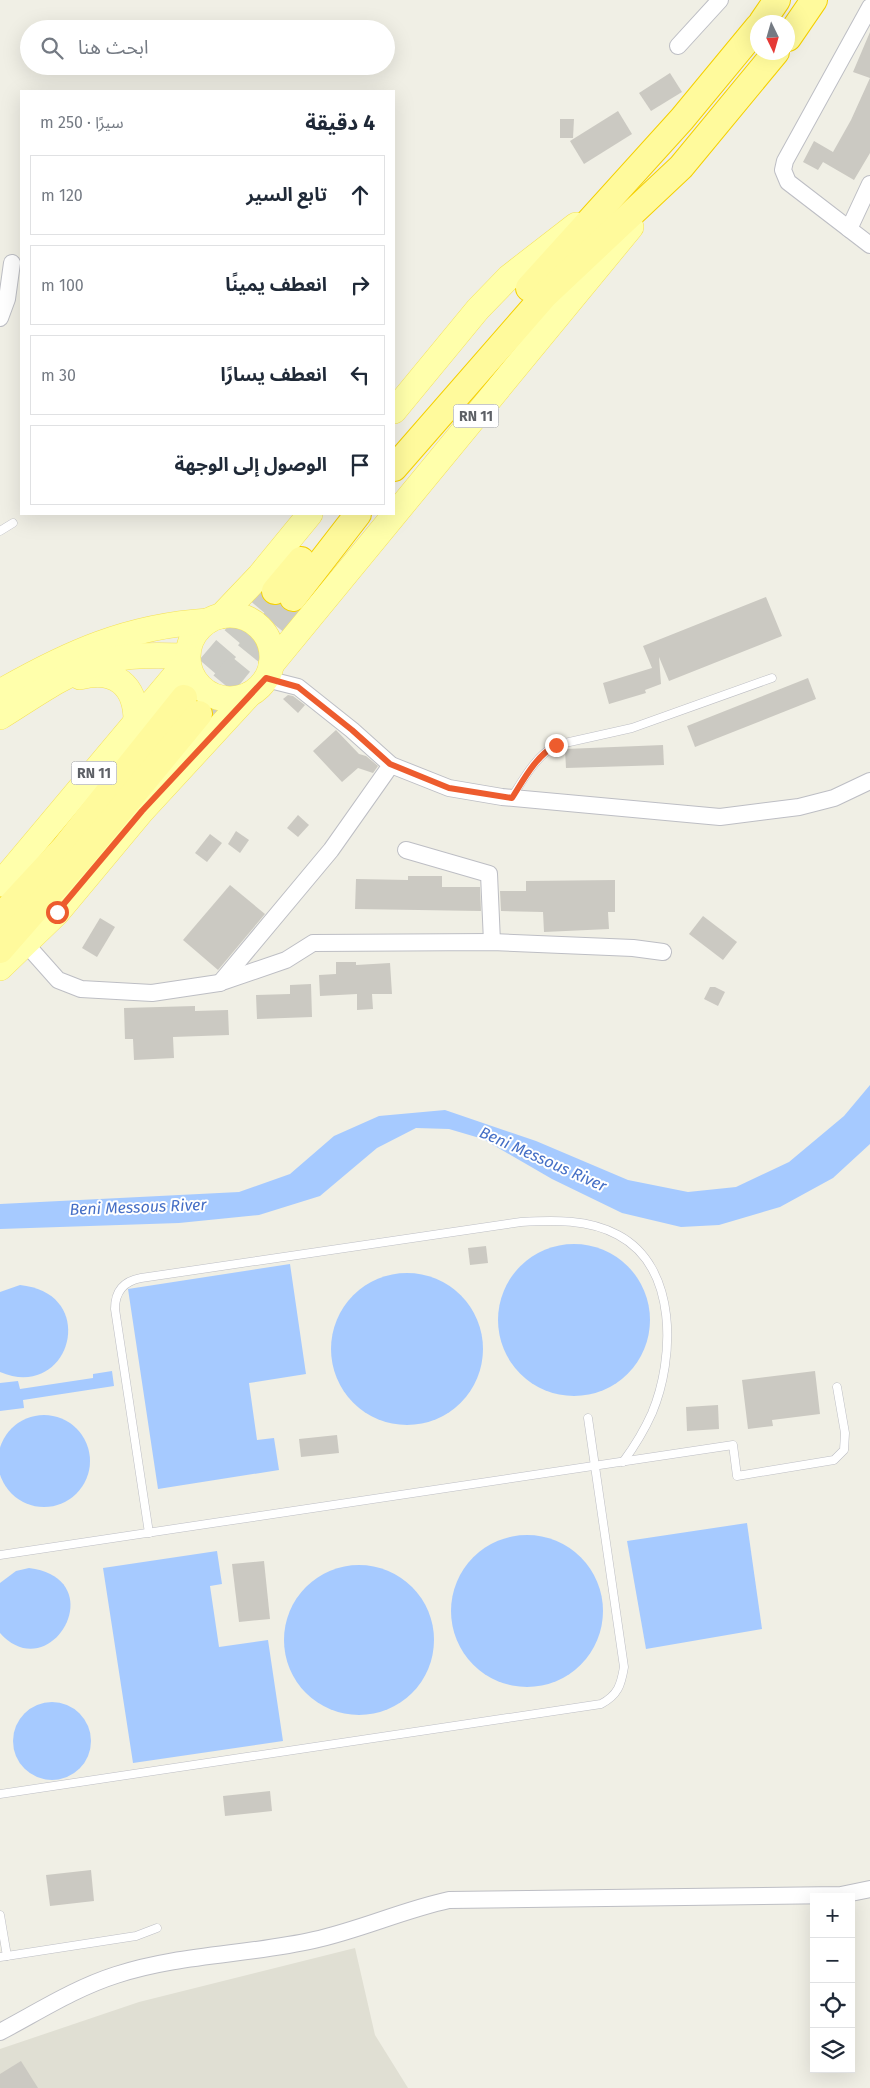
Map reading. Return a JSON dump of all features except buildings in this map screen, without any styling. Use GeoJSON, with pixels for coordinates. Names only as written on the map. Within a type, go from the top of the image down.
{"type":"FeatureCollection","features":[{"type":"Feature","properties":{"kind":"highway"},"geometry":{"type":"LineString","coordinates":[[767,15],[777,0]]}},
{"type":"Feature","properties":{"kind":"highway"},"geometry":{"type":"LineString","coordinates":[[795,28],[814,0]]}},
{"type":"Feature","properties":{"kind":"highway","name":"RN 11"},"geometry":{"type":"LineString","coordinates":[[395,449],[533,283],[682,119],[750,37]]}},
{"type":"Feature","properties":{"kind":"highway","name":"RN 11"},"geometry":{"type":"LineString","coordinates":[[395,467],[545,295],[681,167],[769,60]]}},
{"type":"Feature","properties":{"kind":"highway"},"geometry":{"type":"LineString","coordinates":[[339,515],[284,594],[357,515]]}},
{"type":"Feature","properties":{"kind":"highway","name":"RN 11"},"geometry":{"type":"LineString","coordinates":[[0,917],[192,706],[82,855],[0,950]]}},
{"type":"Feature","properties":{"kind":"main road","name":"RN 11"},"geometry":{"type":"LineString","coordinates":[[0,968],[57,912],[142,811],[262,680],[681,167]]}},
{"type":"Feature","properties":{"kind":"main road","name":"RN 11"},"geometry":{"type":"LineString","coordinates":[[395,410],[478,309],[509,277],[612,198]]}},
{"type":"Feature","properties":{"kind":"main road"},"geometry":{"type":"LineString","coordinates":[[0,692],[84,648],[155,627],[215,618],[235,615],[248,619],[260,627],[268,638],[272,651],[262,680],[236,699],[222,698],[209,694],[194,680],[187,658],[190,642],[197,630],[215,618],[260,575],[309,515]]}},
{"type":"Feature","properties":{"kind":"main road"},"geometry":{"type":"LineString","coordinates":[[0,717],[84,668],[113,659],[142,656],[187,658]]}},
{"type":"Feature","properties":{"kind":"main road","name":"RN 11"},"geometry":{"type":"LineString","coordinates":[[0,884],[136,722],[187,658]]}},
{"type":"Feature","properties":{"kind":"main road"},"geometry":{"type":"LineString","coordinates":[[60,681],[96,674],[117,679],[126,686],[132,696],[136,709],[136,722]]}},
{"type":"Feature","properties":{"kind":"street"},"geometry":{"type":"LineString","coordinates":[[678,46],[720,0]]}},
{"type":"Feature","properties":{"kind":"street"},"geometry":{"type":"LineString","coordinates":[[870,7],[785,161],[783,170],[788,182],[870,245]]}},
{"type":"Feature","properties":{"kind":"street"},"geometry":{"type":"LineString","coordinates":[[849,229],[870,184]]}},
{"type":"Feature","properties":{"kind":"street"},"geometry":{"type":"LineString","coordinates":[[0,318],[7,299],[11,263]]}},
{"type":"Feature","properties":{"kind":"street"},"geometry":{"type":"LineString","coordinates":[[262,680],[298,687],[352,730],[390,764],[449,788],[512,798],[720,817],[799,807],[834,798],[870,781]]}},
{"type":"Feature","properties":{"kind":"street"},"geometry":{"type":"LineString","coordinates":[[219,983],[331,850],[390,764]]}},
{"type":"Feature","properties":{"kind":"street"},"geometry":{"type":"LineString","coordinates":[[406,850],[489,874],[492,942]]}},
{"type":"Feature","properties":{"kind":"street"},"geometry":{"type":"LineString","coordinates":[[26,944],[58,980],[81,989],[152,993],[219,983],[286,960],[313,943],[492,942],[633,948],[663,952]]}},
{"type":"Feature","properties":{"kind":"street"},"geometry":{"type":"LineString","coordinates":[[0,2032],[76,1991],[116,1975],[165,1963],[313,1941],[406,1910],[449,1900],[841,1895],[870,1889]]}},
{"type":"Feature","properties":{"kind":"lane"},"geometry":{"type":"LineString","coordinates":[[0,532],[12,523]]}},
{"type":"Feature","properties":{"kind":"lane"},"geometry":{"type":"LineString","coordinates":[[512,798],[528,771],[547,750],[556,745],[632,728],[772,678]]}},
{"type":"Feature","properties":{"kind":"lane"},"geometry":{"type":"LineString","coordinates":[[148,1533],[115,1309],[117,1294],[127,1283],[161,1275],[521,1222],[571,1222],[605,1229],[632,1244],[652,1266],[663,1293],[665,1310],[666,1345],[660,1390],[644,1429],[623,1462]]}},
{"type":"Feature","properties":{"kind":"lane"},"geometry":{"type":"LineString","coordinates":[[0,1555],[733,1445],[737,1476],[834,1460],[844,1450],[845,1433],[837,1388]]}},
{"type":"Feature","properties":{"kind":"lane"},"geometry":{"type":"LineString","coordinates":[[0,1794],[601,1704],[614,1697],[622,1681],[624,1667],[588,1418]]}},
{"type":"Feature","properties":{"kind":"lane"},"geometry":{"type":"LineString","coordinates":[[0,1915],[4,1956],[136,1936],[156,1928]]}},
{"type":"Feature","properties":{"kind":"shaded area"},"geometry":{"type":"Polygon","coordinates":[[[355,1948],[375,2035],[408,2088],[0,2088],[0,2049],[139,2002],[355,1948]]]}},
{"type":"Feature","properties":{"kind":"water","name":"Beni Messous River"},"geometry":{"type":"Polygon","coordinates":[[[870,1085],[870,1144],[833,1178],[780,1207],[719,1225],[681,1227],[622,1213],[552,1179],[483,1139],[449,1129],[416,1128],[377,1148],[320,1196],[259,1215],[179,1223],[0,1229],[0,1204],[239,1192],[290,1174],[334,1136],[379,1116],[445,1110],[536,1141],[628,1180],[688,1192],[736,1187],[789,1162],[844,1116],[870,1085]]]}},
{"type":"Feature","properties":{"kind":"water"},"geometry":{"type":"Polygon","coordinates":[[[574,1244],[589,1245],[603,1249],[628,1266],[645,1291],[649,1305],[649,1335],[645,1349],[628,1374],[603,1391],[589,1395],[574,1396],[559,1395],[545,1391],[520,1374],[503,1349],[499,1335],[498,1320],[499,1305],[503,1291],[520,1266],[545,1249],[559,1245],[574,1244]]]}},
{"type":"Feature","properties":{"kind":"water"},"geometry":{"type":"Polygon","coordinates":[[[290,1264],[306,1374],[249,1383],[257,1440],[274,1438],[279,1470],[158,1489],[128,1289],[290,1264]]]}},
{"type":"Feature","properties":{"kind":"water"},"geometry":{"type":"Polygon","coordinates":[[[407,1273],[422,1274],[436,1278],[461,1295],[478,1320],[482,1334],[482,1364],[478,1378],[461,1403],[436,1420],[422,1424],[407,1425],[392,1424],[378,1420],[353,1403],[336,1378],[332,1364],[331,1349],[332,1334],[336,1320],[353,1295],[378,1278],[392,1274],[407,1273]]]}},
{"type":"Feature","properties":{"kind":"water"},"geometry":{"type":"Polygon","coordinates":[[[20,1285],[45,1292],[61,1306],[68,1324],[67,1343],[58,1360],[44,1372],[24,1377],[0,1372],[0,1292],[20,1285]]]}},
{"type":"Feature","properties":{"kind":"water"},"geometry":{"type":"Polygon","coordinates":[[[112,1371],[114,1386],[23,1400],[24,1408],[0,1411],[0,1383],[18,1381],[20,1389],[93,1378],[93,1374],[112,1371]]]}},
{"type":"Feature","properties":{"kind":"water"},"geometry":{"type":"Polygon","coordinates":[[[44,1415],[62,1418],[77,1428],[87,1443],[90,1461],[87,1479],[77,1494],[62,1504],[44,1507],[26,1504],[11,1494],[1,1479],[-1,1452],[1,1443],[11,1428],[26,1418],[44,1415]]]}},
{"type":"Feature","properties":{"kind":"water"},"geometry":{"type":"Polygon","coordinates":[[[747,1523],[762,1629],[646,1649],[627,1541],[747,1523]]]}},
{"type":"Feature","properties":{"kind":"water"},"geometry":{"type":"Polygon","coordinates":[[[527,1535],[542,1536],[556,1540],[581,1557],[598,1582],[602,1596],[602,1626],[598,1640],[581,1665],[556,1682],[542,1686],[527,1687],[512,1686],[498,1682],[473,1665],[456,1640],[452,1626],[451,1611],[452,1596],[456,1582],[473,1557],[498,1540],[512,1536],[527,1535]]]}},
{"type":"Feature","properties":{"kind":"water"},"geometry":{"type":"Polygon","coordinates":[[[217,1551],[222,1584],[210,1586],[219,1647],[268,1640],[283,1741],[133,1763],[103,1568],[217,1551]]]}},
{"type":"Feature","properties":{"kind":"water"},"geometry":{"type":"Polygon","coordinates":[[[359,1565],[388,1571],[412,1587],[428,1611],[434,1640],[428,1669],[412,1693],[388,1709],[359,1715],[330,1709],[306,1693],[290,1669],[284,1640],[290,1611],[306,1587],[330,1571],[359,1565]]]}},
{"type":"Feature","properties":{"kind":"water"},"geometry":{"type":"Polygon","coordinates":[[[29,1568],[54,1576],[67,1591],[70,1608],[65,1626],[54,1640],[38,1648],[19,1647],[0,1633],[0,1583],[16,1571],[29,1568]]]}},
{"type":"Feature","properties":{"kind":"water"},"geometry":{"type":"Polygon","coordinates":[[[52,1702],[67,1705],[80,1713],[88,1726],[91,1741],[88,1756],[80,1769],[67,1777],[52,1780],[37,1777],[24,1769],[16,1756],[13,1741],[16,1726],[24,1713],[37,1705],[52,1702]]]}},
{"type":"Feature","properties":{"kind":"tunnel"},"geometry":{"type":"LineString","coordinates":[[184,698],[275,591]]}},
{"type":"Feature","properties":{"kind":"tunnel"},"geometry":{"type":"LineString","coordinates":[[199,714],[293,598]]}},
{"type":"Feature","properties":{"kind":"route"},"geometry":{"type":"LineString","coordinates":[[57,912],[142,811],[249,695],[259,688],[266,678],[298,687],[352,730],[390,764],[449,788],[512,798],[528,771],[547,750],[556,745]]}}]}
